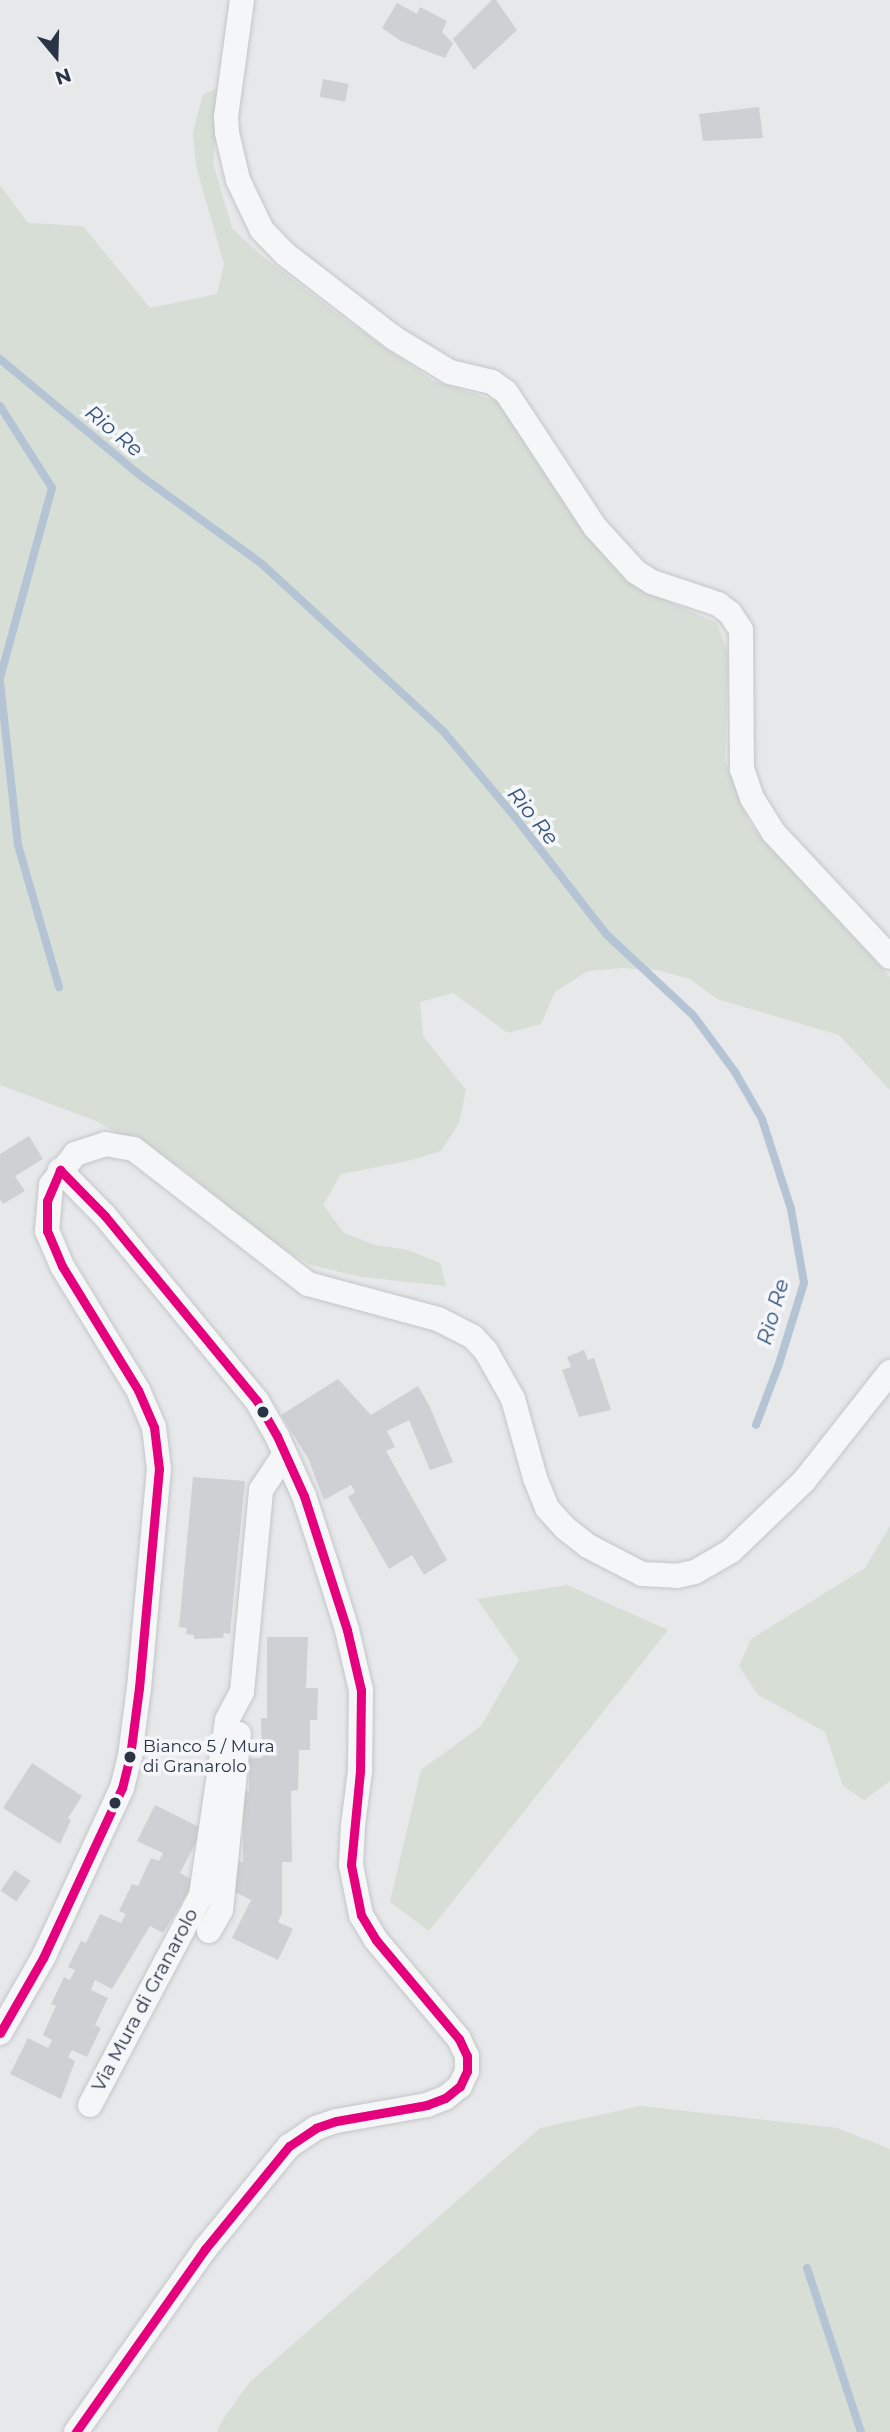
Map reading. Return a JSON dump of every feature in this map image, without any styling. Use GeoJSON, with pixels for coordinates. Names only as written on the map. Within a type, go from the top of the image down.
{"type":"FeatureCollection","features":[{"type":"Feature","properties":{"kind":"street"},"geometry":{"type":"LineString","coordinates":[[242,0],[226,117],[227,132],[238,180],[262,230],[285,254],[394,338],[450,372],[492,382],[506,392],[595,527],[636,572],[652,582],[718,604],[730,613],[741,630],[743,769],[749,791],[773,832],[890,957]]}},
{"type":"Feature","properties":{"kind":"street"},"geometry":{"type":"LineString","coordinates":[[0,2032],[43,1958],[122,1788],[130,1756],[139,1688],[159,1469],[154,1427],[138,1390],[62,1266],[47,1231],[47,1200],[51,1185],[75,1154],[90,1147],[120,1144],[134,1149],[308,1284],[438,1319],[473,1338],[486,1350],[513,1399],[535,1478],[547,1508],[565,1528],[588,1546],[642,1574],[677,1576],[695,1572],[731,1551],[804,1481],[890,1372]]}},
{"type":"Feature","properties":{"kind":"street"},"geometry":{"type":"LineString","coordinates":[[60,1170],[105,1216],[257,1401],[285,1454],[304,1496],[327,1566],[347,1630],[361,1690],[360,1771],[352,1826],[351,1865],[361,1915],[376,1940],[459,2039],[467,2056],[467,2071],[460,2086],[445,2098],[427,2105],[316,2127],[289,2146],[205,2249],[76,2432]]}},
{"type":"Feature","properties":{"kind":"street","name":"Via Mura di Granarolo"},"geometry":{"type":"LineString","coordinates":[[209,1931],[221,1910],[261,1490],[285,1454]]}},
{"type":"Feature","properties":{"kind":"street","name":"Via Mura di Granarolo"},"geometry":{"type":"LineString","coordinates":[[90,2105],[201,1895],[227,1720],[242,1692]]}},
{"type":"Feature","properties":{"kind":"shaded area"},"geometry":{"type":"Polygon","coordinates":[[[221,88],[213,163],[232,228],[262,256],[351,324],[432,380],[497,401],[608,561],[640,589],[717,623],[728,654],[725,761],[749,823],[890,977],[890,1090],[839,1035],[717,999],[690,979],[657,970],[622,968],[588,971],[555,992],[541,1024],[508,1033],[453,993],[420,1002],[423,1036],[466,1090],[459,1123],[441,1151],[408,1161],[341,1174],[323,1205],[344,1233],[375,1245],[408,1250],[440,1263],[446,1286],[362,1277],[311,1265],[262,1235],[182,1168],[96,1121],[0,1085],[0,185],[28,223],[83,226],[150,308],[217,294],[224,264],[196,166],[193,132],[203,94],[221,88]]]}},
{"type":"Feature","properties":{"kind":"shaded area"},"geometry":{"type":"Polygon","coordinates":[[[890,1526],[890,1781],[864,1800],[843,1786],[825,1732],[757,1694],[739,1666],[751,1639],[865,1568],[890,1526]]]}},
{"type":"Feature","properties":{"kind":"shaded area"},"geometry":{"type":"Polygon","coordinates":[[[567,1585],[668,1630],[429,1931],[390,1902],[421,1770],[481,1726],[519,1660],[477,1599],[567,1585]]]}},
{"type":"Feature","properties":{"kind":"shaded area"},"geometry":{"type":"Polygon","coordinates":[[[641,2106],[837,2128],[890,2149],[890,2432],[217,2432],[221,2422],[249,2383],[540,2128],[641,2106]]]}},
{"type":"Feature","properties":{"kind":"building"},"geometry":{"type":"Polygon","coordinates":[[[492,0],[496,0],[517,30],[474,70],[453,39],[492,0]]]}},
{"type":"Feature","properties":{"kind":"building"},"geometry":{"type":"Polygon","coordinates":[[[397,3],[417,14],[420,7],[447,21],[442,32],[453,43],[445,58],[401,41],[382,28],[397,3]]]}},
{"type":"Feature","properties":{"kind":"building"},"geometry":{"type":"Polygon","coordinates":[[[323,79],[349,84],[345,102],[320,97],[323,79]]]}},
{"type":"Feature","properties":{"kind":"building"},"geometry":{"type":"Polygon","coordinates":[[[759,107],[763,138],[703,141],[699,114],[759,107]]]}},
{"type":"Feature","properties":{"kind":"building"},"geometry":{"type":"Polygon","coordinates":[[[29,1136],[43,1159],[15,1176],[25,1191],[3,1204],[0,1199],[0,1154],[29,1136]]]}},
{"type":"Feature","properties":{"kind":"building"},"geometry":{"type":"Polygon","coordinates":[[[584,1350],[588,1360],[594,1358],[611,1410],[579,1417],[562,1370],[571,1367],[567,1357],[584,1350]]]}},
{"type":"Feature","properties":{"kind":"building"},"geometry":{"type":"Polygon","coordinates":[[[338,1379],[371,1415],[418,1386],[429,1405],[453,1462],[430,1470],[409,1420],[387,1431],[395,1447],[386,1451],[447,1560],[424,1575],[412,1555],[389,1569],[348,1497],[355,1492],[351,1485],[324,1500],[308,1458],[281,1415],[338,1379]]]}},
{"type":"Feature","properties":{"kind":"building"},"geometry":{"type":"Polygon","coordinates":[[[193,1477],[245,1481],[230,1634],[224,1633],[223,1638],[194,1639],[194,1635],[186,1634],[187,1628],[179,1627],[193,1477]]]}},
{"type":"Feature","properties":{"kind":"building"},"geometry":{"type":"Polygon","coordinates":[[[267,1637],[308,1637],[306,1688],[318,1688],[317,1720],[310,1720],[310,1750],[299,1750],[298,1790],[291,1791],[292,1862],[282,1862],[282,1913],[278,1922],[293,1929],[278,1960],[232,1938],[251,1900],[235,1892],[235,1862],[243,1862],[243,1791],[249,1791],[249,1758],[262,1758],[261,1718],[267,1718],[267,1637]]]}},
{"type":"Feature","properties":{"kind":"building"},"geometry":{"type":"Polygon","coordinates":[[[32,1763],[82,1796],[68,1818],[71,1820],[60,1844],[3,1808],[32,1763]]]}},
{"type":"Feature","properties":{"kind":"building"},"geometry":{"type":"Polygon","coordinates":[[[155,1805],[203,1829],[180,1873],[195,1881],[163,1933],[150,1926],[112,1989],[95,1980],[91,1990],[108,1998],[95,2025],[101,2028],[87,2057],[72,2050],[68,2057],[75,2061],[61,2099],[10,2074],[28,2038],[48,2048],[52,2040],[43,2035],[56,2006],[51,2004],[64,1977],[70,1980],[75,1970],[68,1967],[81,1941],[86,1943],[100,1914],[121,1923],[126,1914],[119,1911],[132,1884],[138,1886],[151,1858],[159,1861],[163,1853],[137,1841],[155,1805]]]}},
{"type":"Feature","properties":{"kind":"building"},"geometry":{"type":"Polygon","coordinates":[[[15,1870],[31,1881],[16,1901],[1,1890],[15,1870]]]}},
{"type":"Feature","properties":{"kind":"waterway","name":"Rio Re"},"geometry":{"type":"LineString","coordinates":[[0,359],[141,476],[262,564],[444,732],[515,817],[606,934],[693,1015],[735,1072],[762,1119],[791,1209],[804,1283],[779,1364],[756,1425]]}},
{"type":"Feature","properties":{"kind":"waterway"},"geometry":{"type":"LineString","coordinates":[[0,406],[52,488],[0,678]]}},
{"type":"Feature","properties":{"kind":"waterway"},"geometry":{"type":"LineString","coordinates":[[0,682],[18,845],[59,987]]}},
{"type":"Feature","properties":{"kind":"waterway"},"geometry":{"type":"LineString","coordinates":[[807,2268],[861,2432]]}},
{"type":"Feature","properties":{"kind":"transit line"},"geometry":{"type":"LineString","coordinates":[[60,1170],[105,1216],[257,1401],[277,1436],[304,1496],[347,1630],[361,1690],[360,1771],[351,1865],[361,1915],[376,1940],[459,2039],[467,2056],[467,2071],[460,2086],[445,2098],[427,2105],[336,2121],[316,2128],[289,2146],[205,2249],[76,2432]]}},
{"type":"Feature","properties":{"kind":"transit line"},"geometry":{"type":"LineString","coordinates":[[0,2033],[43,1958],[122,1788],[130,1756],[139,1688],[159,1469],[154,1427],[138,1390],[62,1266],[47,1231],[47,1201],[60,1170]]}},
{"type":"Feature","properties":{"kind":"place","name":"Bianco 5 / Mura di Granarolo"},"geometry":{"type":"Point","coordinates":[130,1757]}}]}
